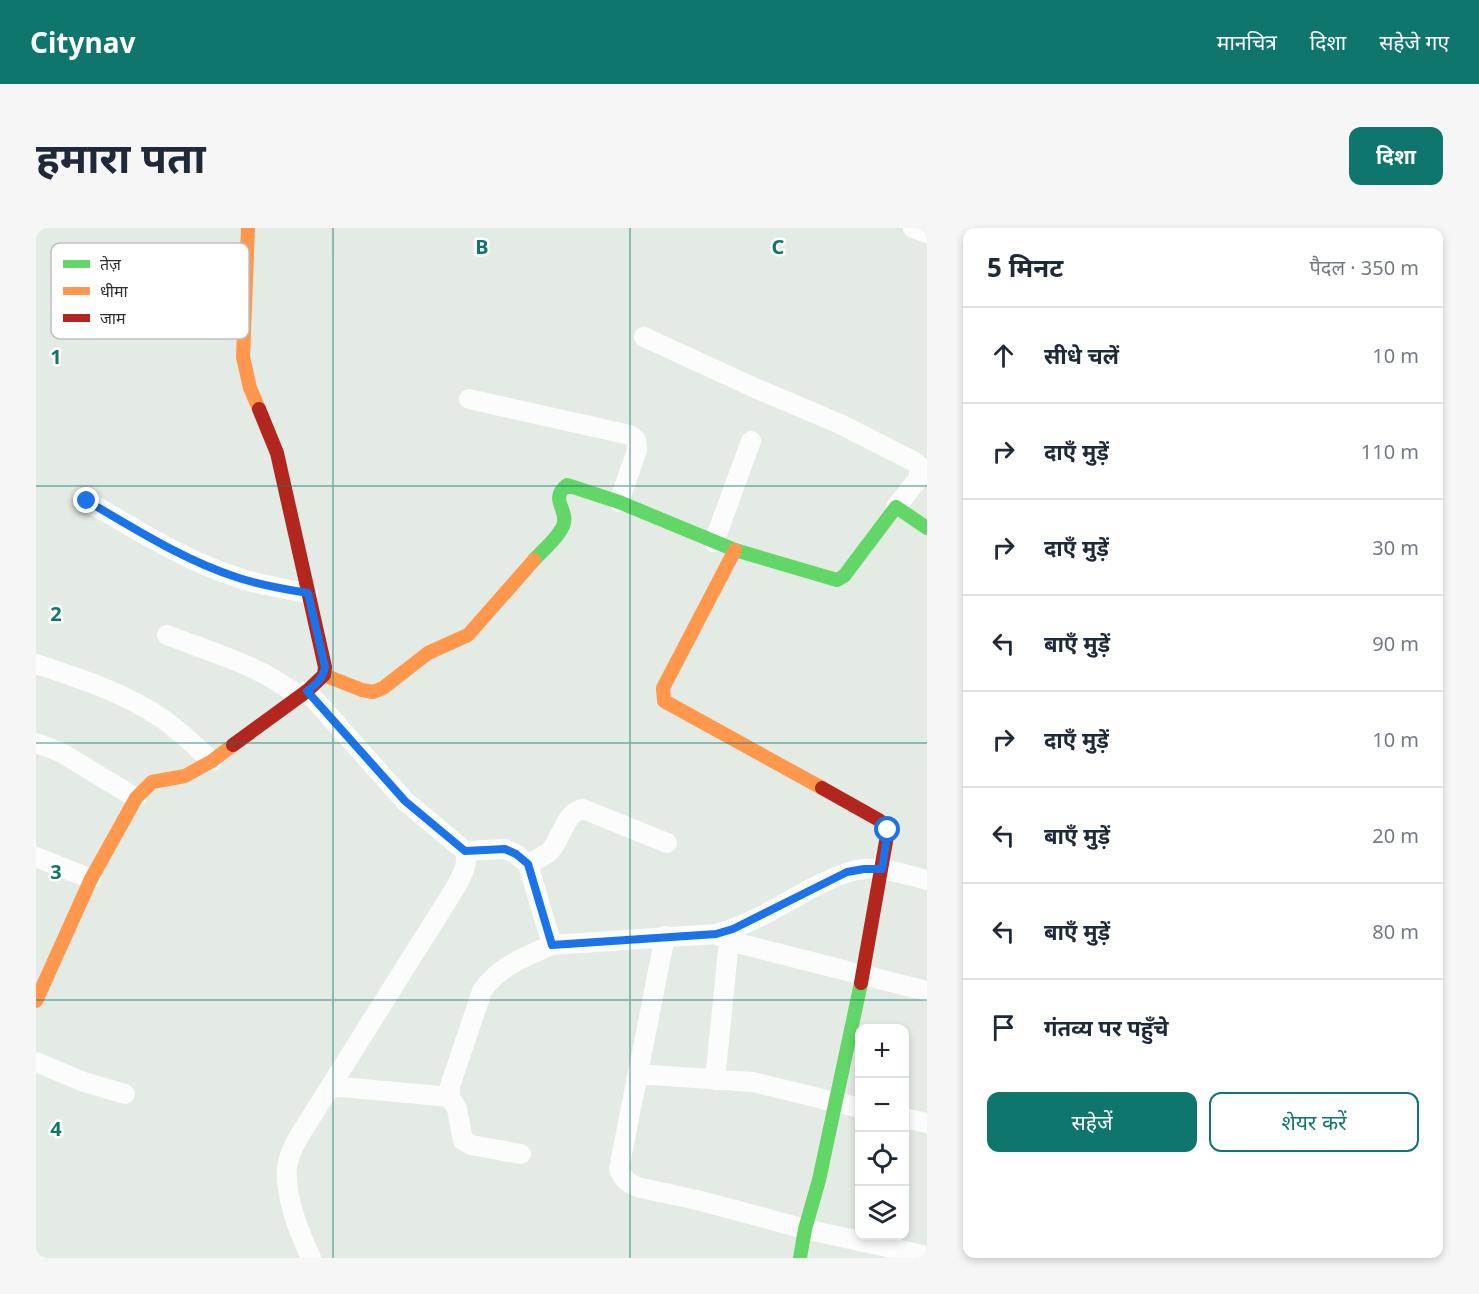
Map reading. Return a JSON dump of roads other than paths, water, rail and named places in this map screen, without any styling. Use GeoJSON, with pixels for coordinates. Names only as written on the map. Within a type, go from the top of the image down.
{"type":"FeatureCollection","features":[{"type":"Feature","properties":{"kind":"street"},"geometry":{"type":"LineString","coordinates":[[247,243],[248,228]]}},
{"type":"Feature","properties":{"kind":"street"},"geometry":{"type":"LineString","coordinates":[[914,228],[927,233]]}},
{"type":"Feature","properties":{"kind":"street"},"geometry":{"type":"LineString","coordinates":[[324,675],[373,692],[383,688],[428,653],[460,640],[474,630],[562,527],[564,522],[558,495],[567,485],[619,502],[735,550],[837,580],[844,576],[919,478],[919,466],[830,419],[755,388],[644,337]]}},
{"type":"Feature","properties":{"kind":"street"},"geometry":{"type":"LineString","coordinates":[[36,1001],[91,879],[136,798],[152,782],[185,776],[212,761],[324,675],[324,656],[277,453],[250,388],[243,357],[244,339]]}},
{"type":"Feature","properties":{"kind":"street"},"geometry":{"type":"LineString","coordinates":[[469,399],[630,435],[636,440],[638,450],[619,502]]}},
{"type":"Feature","properties":{"kind":"street"},"geometry":{"type":"LineString","coordinates":[[714,542],[751,441]]}},
{"type":"Feature","properties":{"kind":"street"},"geometry":{"type":"LineString","coordinates":[[87,501],[205,565],[264,586],[308,593]]}},
{"type":"Feature","properties":{"kind":"street"},"geometry":{"type":"LineString","coordinates":[[896,507],[927,528]]}},
{"type":"Feature","properties":{"kind":"street"},"geometry":{"type":"LineString","coordinates":[[735,550],[663,688],[664,701],[879,820],[888,830],[863,976],[800,1258]]}},
{"type":"Feature","properties":{"kind":"street"},"geometry":{"type":"LineString","coordinates":[[167,635],[267,675],[302,694],[405,801],[465,851],[467,859],[466,869],[454,890],[291,1151],[287,1169],[293,1210],[299,1232],[311,1258]]}},
{"type":"Feature","properties":{"kind":"street"},"geometry":{"type":"LineString","coordinates":[[36,664],[86,680],[143,707],[164,720],[212,761]]}},
{"type":"Feature","properties":{"kind":"street"},"geometry":{"type":"LineString","coordinates":[[36,743],[60,752],[136,798]]}},
{"type":"Feature","properties":{"kind":"street"},"geometry":{"type":"LineString","coordinates":[[528,864],[548,853],[556,844],[573,812],[583,808],[667,843]]}},
{"type":"Feature","properties":{"kind":"street"},"geometry":{"type":"LineString","coordinates":[[465,851],[505,849],[516,854],[528,864],[552,945]]}},
{"type":"Feature","properties":{"kind":"street"},"geometry":{"type":"LineString","coordinates":[[36,857],[91,879]]}},
{"type":"Feature","properties":{"kind":"street"},"geometry":{"type":"LineString","coordinates":[[715,1080],[723,938],[733,929],[847,872],[882,869],[927,880]]}},
{"type":"Feature","properties":{"kind":"street"},"geometry":{"type":"LineString","coordinates":[[665,936],[619,1169],[622,1176],[629,1184],[806,1229],[927,1256]]}},
{"type":"Feature","properties":{"kind":"street"},"geometry":{"type":"LineString","coordinates":[[521,1154],[471,1145],[463,1140],[458,1109],[450,1097],[450,1086],[482,991],[497,973],[532,953],[552,945],[665,936],[723,938],[927,991]]}},
{"type":"Feature","properties":{"kind":"street"},"geometry":{"type":"LineString","coordinates":[[36,1062],[84,1082],[125,1094]]}},
{"type":"Feature","properties":{"kind":"street"},"geometry":{"type":"LineString","coordinates":[[638,1074],[753,1082],[855,1107]]}},
{"type":"Feature","properties":{"kind":"street"},"geometry":{"type":"LineString","coordinates":[[331,1086],[450,1097]]}},
{"type":"Feature","properties":{"kind":"street"},"geometry":{"type":"LineString","coordinates":[[909,1119],[927,1123]]}}]}
